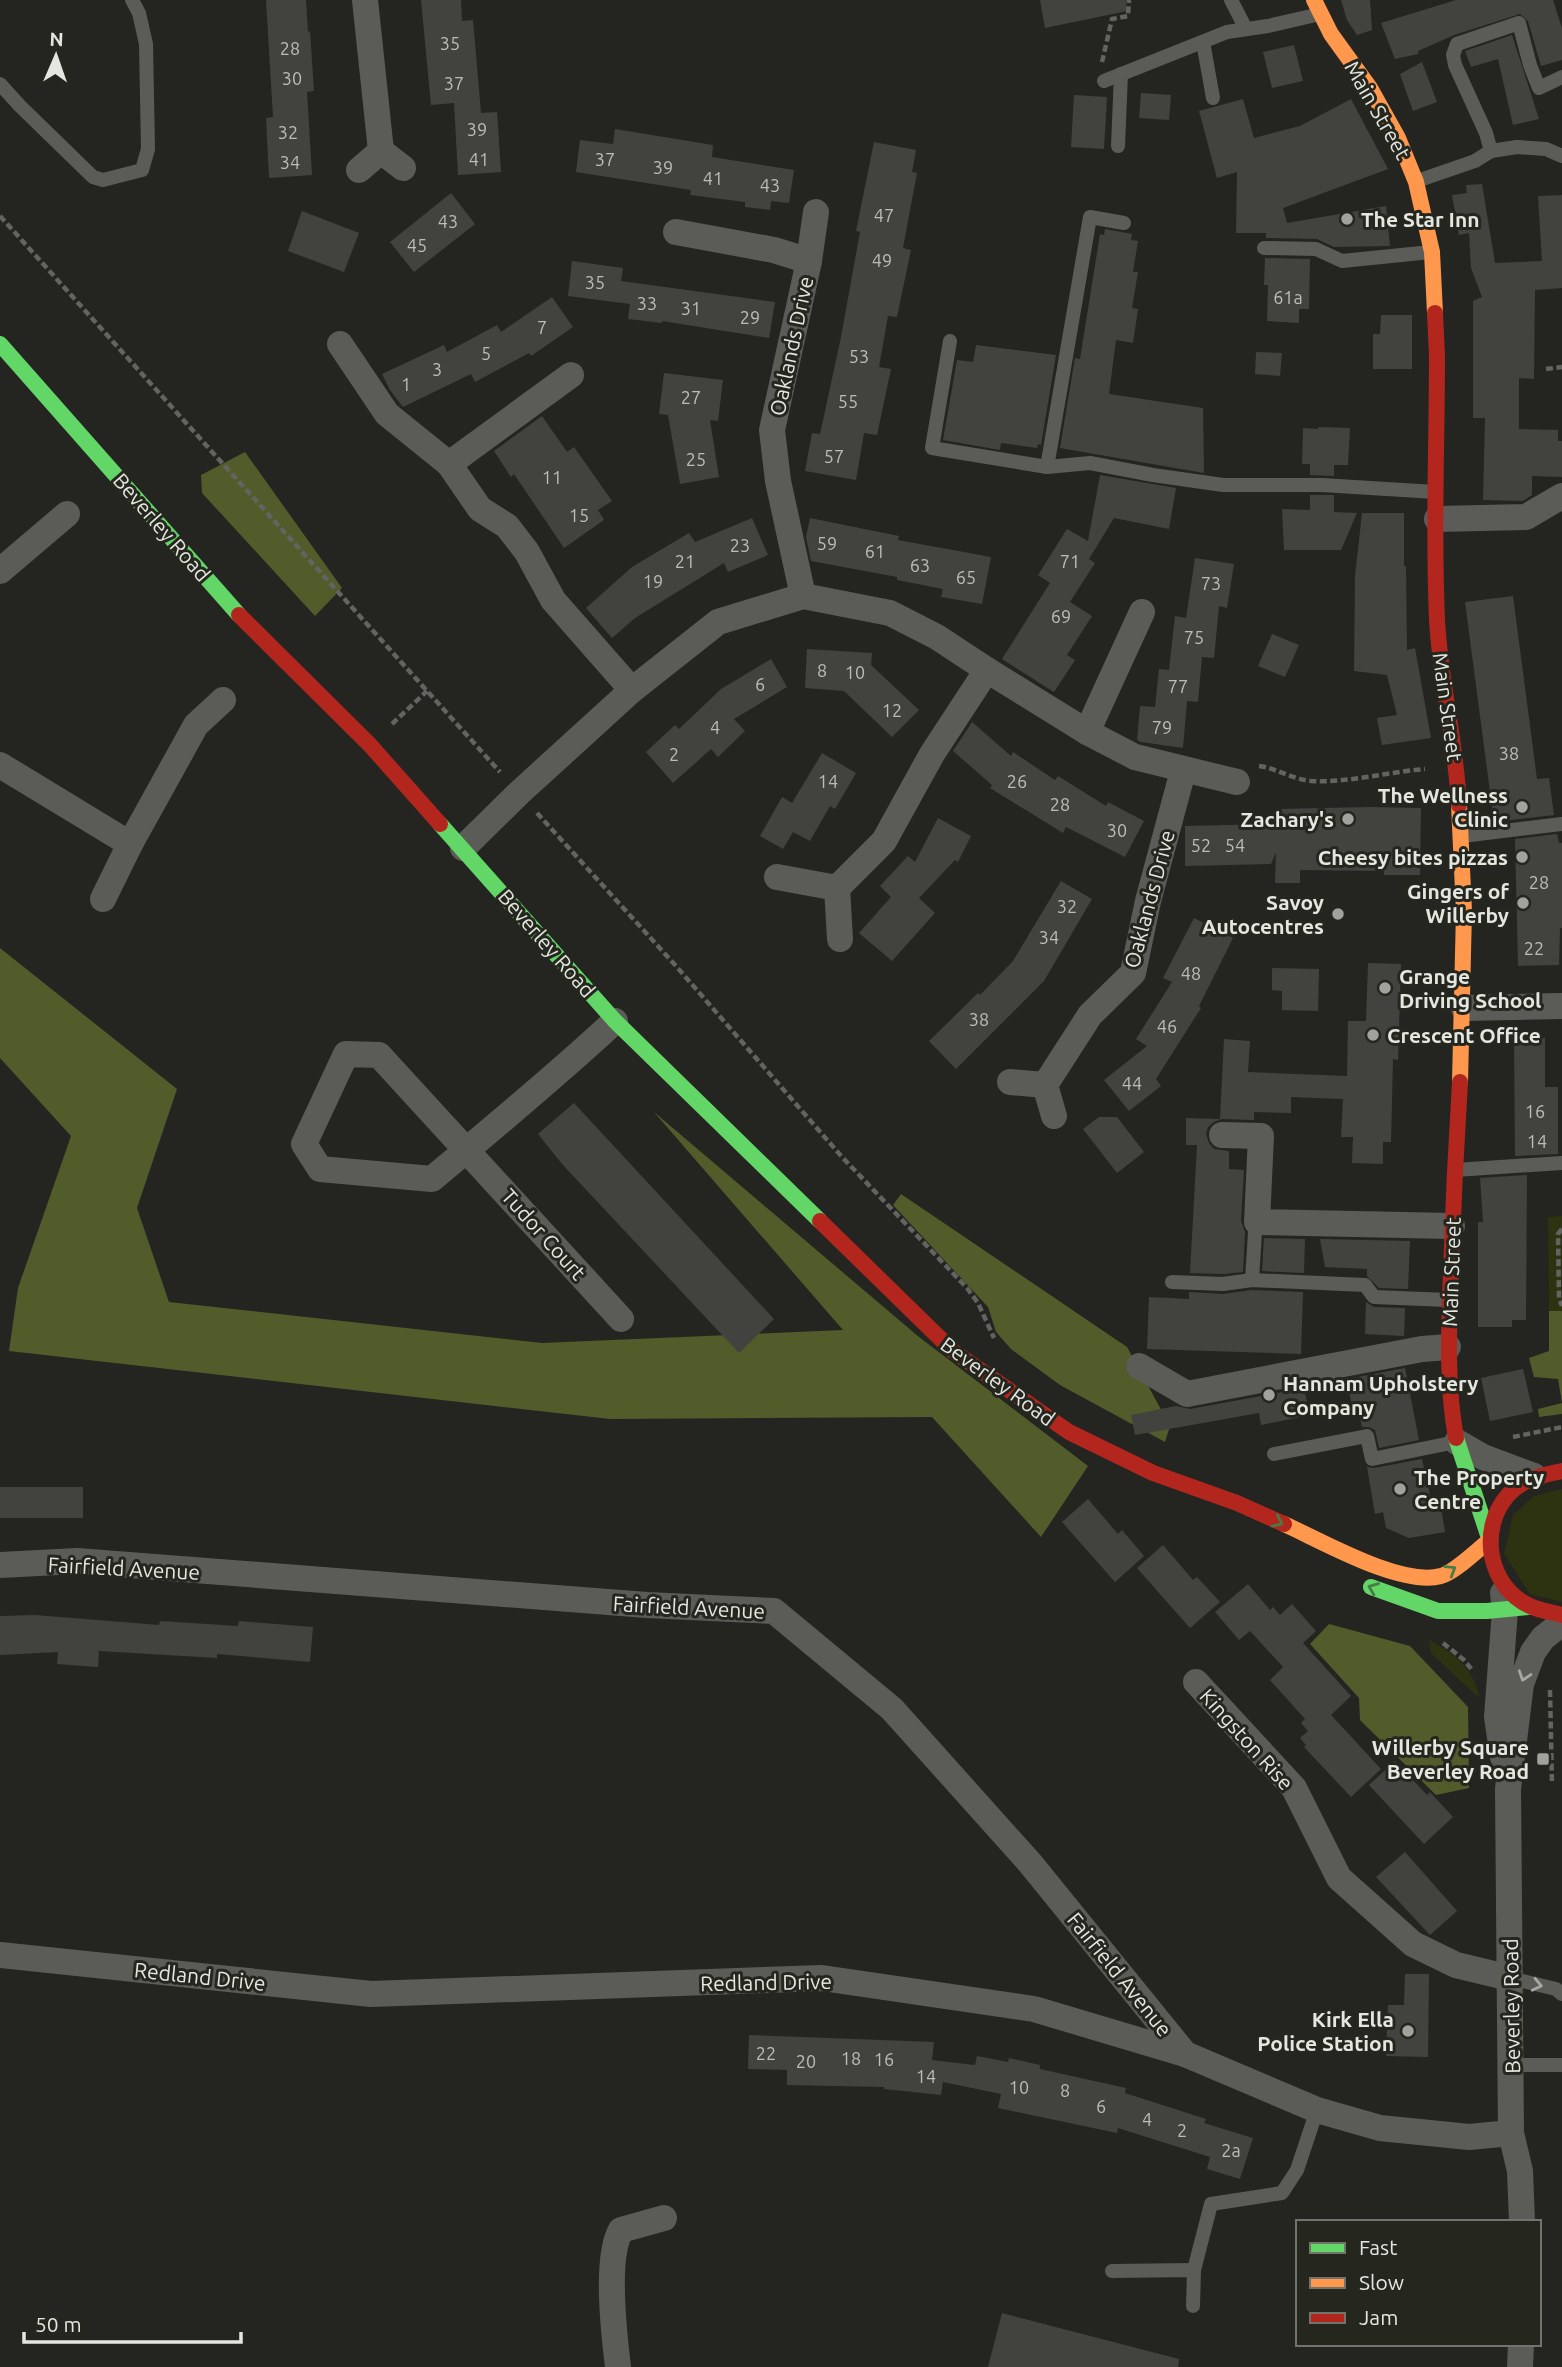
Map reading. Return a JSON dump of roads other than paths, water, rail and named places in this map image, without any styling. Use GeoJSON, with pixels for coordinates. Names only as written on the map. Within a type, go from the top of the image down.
{"type":"FeatureCollection","features":[{"type":"Feature","properties":{"kind":"main road","name":"Main Street"},"geometry":{"type":"LineString","coordinates":[[1317,7],[1331,34],[1370,88],[1398,138],[1416,182],[1432,252],[1437,356],[1437,619],[1457,766],[1462,836],[1464,1008],[1452,1226],[1448,1347],[1450,1404],[1457,1442],[1489,1540],[1494,1570],[1512,1601]]}},
{"type":"Feature","properties":{"kind":"main road","name":"Beverley Road"},"geometry":{"type":"LineString","coordinates":[[0,344],[238,614],[370,745],[615,1021],[953,1351],[1069,1432],[1153,1473],[1223,1515]]}},
{"type":"Feature","properties":{"kind":"main road"},"geometry":{"type":"LineString","coordinates":[[1489,1540],[1493,1518],[1503,1501],[1516,1487],[1552,1471]]}},
{"type":"Feature","properties":{"kind":"main road","name":"Beverley Road"},"geometry":{"type":"LineString","coordinates":[[1153,1473],[1237,1503],[1384,1569],[1415,1578],[1443,1576],[1489,1540]]}},
{"type":"Feature","properties":{"kind":"main road","name":"Beverley Road"},"geometry":{"type":"LineString","coordinates":[[1353,1580],[1437,1611],[1512,1601]]}},
{"type":"Feature","properties":{"kind":"main road"},"geometry":{"type":"LineString","coordinates":[[1512,1601],[1544,1613],[1562,1615]]}},
{"type":"Feature","properties":{"kind":"street"},"geometry":{"type":"LineString","coordinates":[[365,0],[381,151],[403,167]]}},
{"type":"Feature","properties":{"kind":"street"},"geometry":{"type":"LineString","coordinates":[[359,170],[381,151]]}},
{"type":"Feature","properties":{"kind":"street","name":"Oaklands Drive"},"geometry":{"type":"LineString","coordinates":[[803,596],[778,481],[772,430],[809,261],[816,212]]}},
{"type":"Feature","properties":{"kind":"street","name":"Oaklands Drive"},"geometry":{"type":"LineString","coordinates":[[676,232],[775,250],[809,261]]}},
{"type":"Feature","properties":{"kind":"street"},"geometry":{"type":"LineString","coordinates":[[340,344],[387,414],[449,464],[480,509],[507,526],[527,552],[553,600],[632,690]]}},
{"type":"Feature","properties":{"kind":"street"},"geometry":{"type":"LineString","coordinates":[[449,464],[571,375]]}},
{"type":"Feature","properties":{"kind":"street"},"geometry":{"type":"LineString","coordinates":[[1437,519],[1526,517],[1562,496]]}},
{"type":"Feature","properties":{"kind":"street"},"geometry":{"type":"LineString","coordinates":[[0,571],[67,514]]}},
{"type":"Feature","properties":{"kind":"street"},"geometry":{"type":"LineString","coordinates":[[463,848],[632,690],[718,622],[803,596],[890,613],[937,637],[1087,732],[1135,757],[1183,771],[1237,782]]}},
{"type":"Feature","properties":{"kind":"street"},"geometry":{"type":"LineString","coordinates":[[1087,732],[1142,612]]}},
{"type":"Feature","properties":{"kind":"street"},"geometry":{"type":"LineString","coordinates":[[839,939],[837,888],[884,841],[932,754],[987,670]]}},
{"type":"Feature","properties":{"kind":"street"},"geometry":{"type":"LineString","coordinates":[[103,899],[130,844],[196,725],[223,700]]}},
{"type":"Feature","properties":{"kind":"street"},"geometry":{"type":"LineString","coordinates":[[0,765],[130,844]]}},
{"type":"Feature","properties":{"kind":"street","name":"Oaklands Drive"},"geometry":{"type":"LineString","coordinates":[[1045,1085],[1090,1015],[1133,973],[1147,901],[1183,771]]}},
{"type":"Feature","properties":{"kind":"street"},"geometry":{"type":"LineString","coordinates":[[777,877],[837,888]]}},
{"type":"Feature","properties":{"kind":"street"},"geometry":{"type":"LineString","coordinates":[[1464,1008],[1562,1006]]}},
{"type":"Feature","properties":{"kind":"street","name":"Tudor Court"},"geometry":{"type":"LineString","coordinates":[[615,1021],[526,1101],[467,1149],[432,1179],[320,1169],[304,1144],[346,1054],[379,1055],[467,1149],[621,1319]]}},
{"type":"Feature","properties":{"kind":"street"},"geometry":{"type":"LineString","coordinates":[[1010,1082],[1045,1085],[1054,1116]]}},
{"type":"Feature","properties":{"kind":"street"},"geometry":{"type":"LineString","coordinates":[[1222,1135],[1261,1136],[1258,1222],[1452,1226]]}},
{"type":"Feature","properties":{"kind":"street"},"geometry":{"type":"LineString","coordinates":[[1139,1366],[1187,1395],[1422,1349],[1448,1347]]}},
{"type":"Feature","properties":{"kind":"street"},"geometry":{"type":"LineString","coordinates":[[1457,1442],[1483,1457],[1552,1471]]}},
{"type":"Feature","properties":{"kind":"street","name":"Fairfield Avenue"},"geometry":{"type":"LineString","coordinates":[[0,1565],[77,1561],[647,1605],[774,1611],[892,1709],[1030,1863],[1185,2054]]}},
{"type":"Feature","properties":{"kind":"street","name":"Beverley Road"},"geometry":{"type":"LineString","coordinates":[[1508,1789],[1497,1717],[1499,1674],[1512,1601]]}},
{"type":"Feature","properties":{"kind":"street","name":"Beverley Road"},"geometry":{"type":"LineString","coordinates":[[1437,1611],[1483,1630],[1493,1644],[1499,1674]]}},
{"type":"Feature","properties":{"kind":"street","name":"Beverley Road"},"geometry":{"type":"LineString","coordinates":[[1522,2220],[1520,2171],[1511,2133],[1508,1789],[1521,1684],[1533,1652],[1549,1633],[1562,1623]]}},
{"type":"Feature","properties":{"kind":"street","name":"Kingston Rise"},"geometry":{"type":"LineString","coordinates":[[1196,1682],[1294,1788],[1339,1878],[1413,1944],[1456,1965],[1510,1979]]}},
{"type":"Feature","properties":{"kind":"street","name":"Redland Drive"},"geometry":{"type":"LineString","coordinates":[[0,1955],[371,1994],[822,1978],[1034,2009],[1185,2054],[1317,2110],[1380,2128],[1469,2137],[1511,2133]]}},
{"type":"Feature","properties":{"kind":"street"},"geometry":{"type":"LineString","coordinates":[[618,2367],[613,2312],[614,2241],[621,2230],[664,2218]]}},
{"type":"Feature","properties":{"kind":"street"},"geometry":{"type":"LineString","coordinates":[[1520,2367],[1521,2346]]}},
{"type":"Feature","properties":{"kind":"lane"},"geometry":{"type":"LineString","coordinates":[[0,84],[93,177],[103,180],[142,170],[148,149],[146,44],[139,13],[132,0]]}},
{"type":"Feature","properties":{"kind":"lane"},"geometry":{"type":"LineString","coordinates":[[1231,0],[1246,29]]}},
{"type":"Feature","properties":{"kind":"lane"},"geometry":{"type":"LineString","coordinates":[[1104,81],[1227,32],[1268,26],[1317,7]]}},
{"type":"Feature","properties":{"kind":"lane"},"geometry":{"type":"LineString","coordinates":[[1491,151],[1486,133],[1455,65],[1453,55],[1457,44],[1519,23],[1539,88],[1562,76]]}},
{"type":"Feature","properties":{"kind":"lane"},"geometry":{"type":"LineString","coordinates":[[1203,42],[1213,98]]}},
{"type":"Feature","properties":{"kind":"lane"},"geometry":{"type":"LineString","coordinates":[[1118,146],[1121,74]]}},
{"type":"Feature","properties":{"kind":"lane"},"geometry":{"type":"LineString","coordinates":[[1416,182],[1475,161],[1491,151],[1517,146],[1546,149],[1562,156]]}},
{"type":"Feature","properties":{"kind":"lane"},"geometry":{"type":"LineString","coordinates":[[1047,467],[1090,217],[1124,223]]}},
{"type":"Feature","properties":{"kind":"lane"},"geometry":{"type":"LineString","coordinates":[[1264,248],[1316,249],[1342,261],[1432,252]]}},
{"type":"Feature","properties":{"kind":"lane"},"geometry":{"type":"LineString","coordinates":[[950,341],[932,448],[1047,467],[1090,463],[1223,485],[1322,485],[1437,492]]}},
{"type":"Feature","properties":{"kind":"lane"},"geometry":{"type":"LineString","coordinates":[[1462,836],[1562,824]]}},
{"type":"Feature","properties":{"kind":"lane"},"geometry":{"type":"LineString","coordinates":[[1454,1170],[1562,1163]]}},
{"type":"Feature","properties":{"kind":"lane"},"geometry":{"type":"LineString","coordinates":[[1252,1280],[1255,1232]]}},
{"type":"Feature","properties":{"kind":"lane"},"geometry":{"type":"LineString","coordinates":[[1172,1282],[1223,1284],[1252,1280],[1365,1285],[1374,1297],[1450,1300]]}},
{"type":"Feature","properties":{"kind":"lane"},"geometry":{"type":"LineString","coordinates":[[1274,1454],[1367,1436],[1372,1459],[1457,1442]]}},
{"type":"Feature","properties":{"kind":"lane"},"geometry":{"type":"LineString","coordinates":[[1510,1979],[1556,1989],[1562,1994]]}},
{"type":"Feature","properties":{"kind":"lane"},"geometry":{"type":"LineString","coordinates":[[1512,2065],[1562,2066]]}},
{"type":"Feature","properties":{"kind":"lane"},"geometry":{"type":"LineString","coordinates":[[1193,2306],[1194,2270],[1211,2204],[1282,2193],[1297,2170],[1317,2110]]}},
{"type":"Feature","properties":{"kind":"lane"},"geometry":{"type":"LineString","coordinates":[[1112,2272],[1194,2270]]}},
{"type":"Feature","properties":{"kind":"place","name":"The Star Inn"},"geometry":{"type":"Point","coordinates":[1347,219]}},
{"type":"Feature","properties":{"kind":"place","name":"The Wellness Clinic"},"geometry":{"type":"Point","coordinates":[1522,807]}},
{"type":"Feature","properties":{"kind":"place","name":"Zachary's"},"geometry":{"type":"Point","coordinates":[1348,819]}},
{"type":"Feature","properties":{"kind":"place","name":"Cheesy bites pizzas"},"geometry":{"type":"Point","coordinates":[1522,857]}},
{"type":"Feature","properties":{"kind":"place","name":"Gingers of Willerby"},"geometry":{"type":"Point","coordinates":[1523,903]}},
{"type":"Feature","properties":{"kind":"place","name":"Savoy Autocentres"},"geometry":{"type":"Point","coordinates":[1338,914]}},
{"type":"Feature","properties":{"kind":"place","name":"Grange Driving School"},"geometry":{"type":"Point","coordinates":[1385,988]}},
{"type":"Feature","properties":{"kind":"place","name":"Crescent Office"},"geometry":{"type":"Point","coordinates":[1373,1035]}},
{"type":"Feature","properties":{"kind":"place","name":"Hannam Upholstery Company"},"geometry":{"type":"Point","coordinates":[1269,1395]}},
{"type":"Feature","properties":{"kind":"place","name":"The Property Centre"},"geometry":{"type":"Point","coordinates":[1400,1489]}},
{"type":"Feature","properties":{"kind":"place","name":"Willerby Square Beverley Road"},"geometry":{"type":"Point","coordinates":[1543,1759]}},
{"type":"Feature","properties":{"kind":"place","name":"Kirk Ella Police Station"},"geometry":{"type":"Point","coordinates":[1408,2031]}}]}
